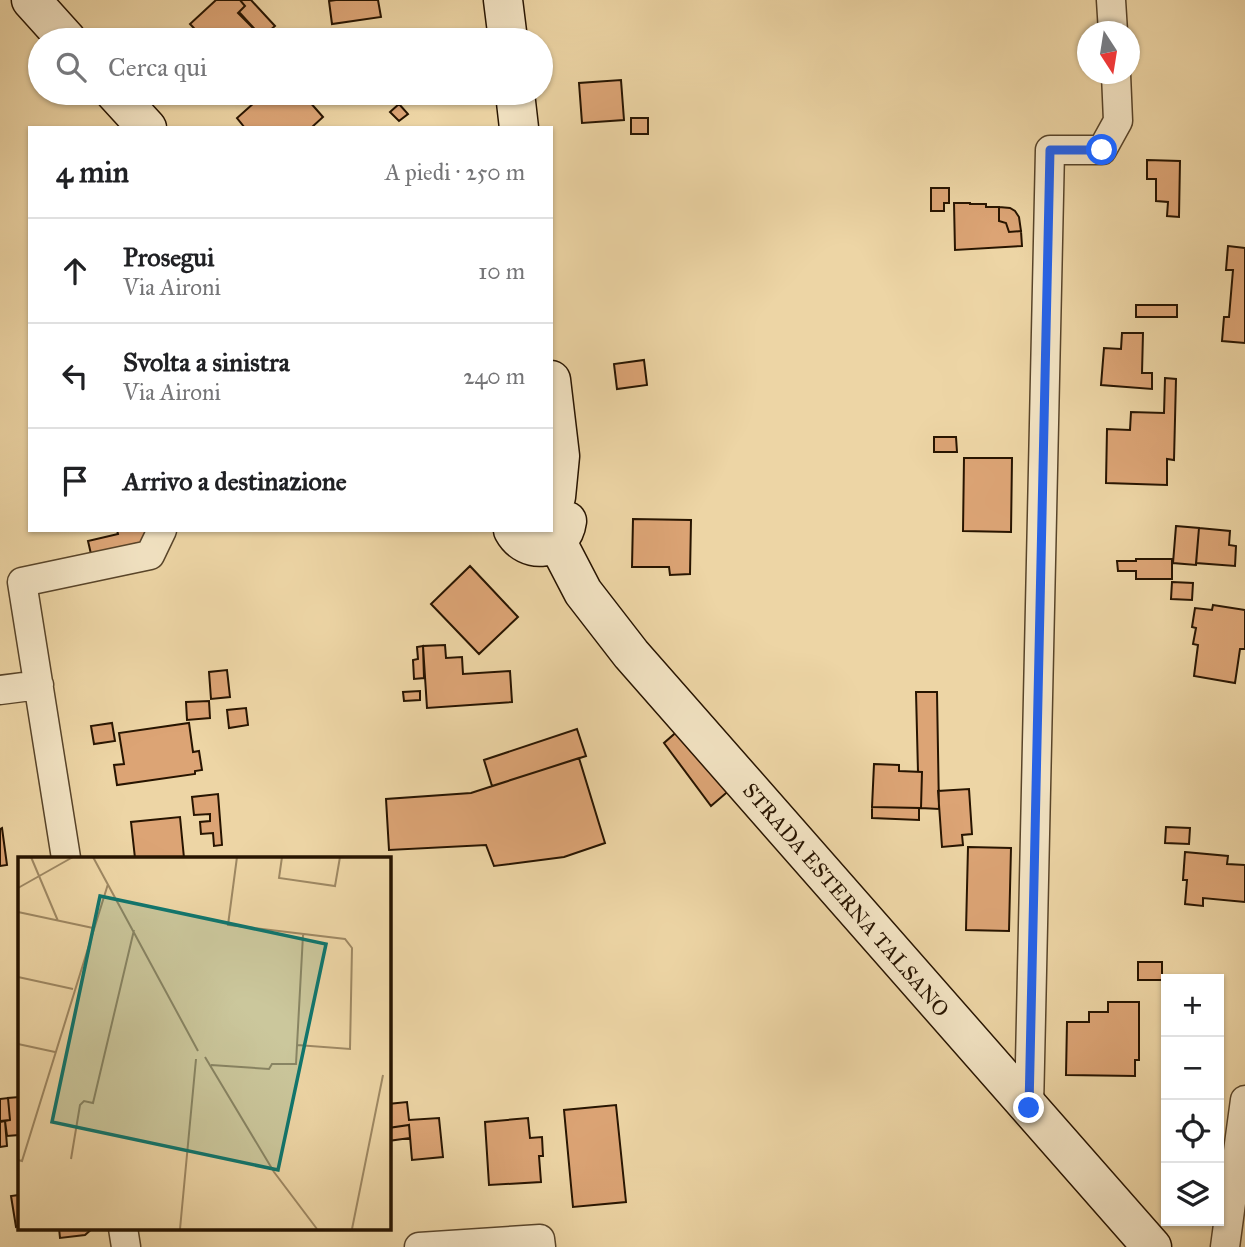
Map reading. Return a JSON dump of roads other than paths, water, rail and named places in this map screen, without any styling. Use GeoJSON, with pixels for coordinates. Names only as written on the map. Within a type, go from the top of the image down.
{"type":"FeatureCollection","features":[{"type":"Feature","properties":{"kind":"street"},"geometry":{"type":"LineString","coordinates":[[31,0],[56,28]]}},
{"type":"Feature","properties":{"kind":"street"},"geometry":{"type":"LineString","coordinates":[[503,0],[506,28]]}},
{"type":"Feature","properties":{"kind":"street"},"geometry":{"type":"LineString","coordinates":[[1111,0],[1112,21]]}},
{"type":"Feature","properties":{"kind":"street"},"geometry":{"type":"LineString","coordinates":[[1029,1108],[1050,150],[1102,150],[1118,121],[1116,84]]}},
{"type":"Feature","properties":{"kind":"street"},"geometry":{"type":"LineString","coordinates":[[126,105],[145,126]]}},
{"type":"Feature","properties":{"kind":"street"},"geometry":{"type":"LineString","coordinates":[[516,105],[519,126]]}},
{"type":"Feature","properties":{"kind":"street"},"geometry":{"type":"LineString","coordinates":[[514,532],[521,542],[542,548],[563,536],[568,519],[562,503],[554,496],[560,456],[553,397]]}},
{"type":"Feature","properties":{"kind":"street"},"geometry":{"type":"LineString","coordinates":[[66,857],[22,582],[150,555],[161,532]]}},
{"type":"Feature","properties":{"kind":"street","name":"STRADA ESTERNA TALSANO"},"geometry":{"type":"LineString","coordinates":[[556,542],[583,592],[631,654],[1152,1247]]}},
{"type":"Feature","properties":{"kind":"street"},"geometry":{"type":"LineString","coordinates":[[0,690],[39,685]]}},
{"type":"Feature","properties":{"kind":"street"},"geometry":{"type":"LineString","coordinates":[[1225,1247],[1245,1100]]}},
{"type":"Feature","properties":{"kind":"street"},"geometry":{"type":"LineString","coordinates":[[419,1247],[540,1239],[541,1247]]}}]}
